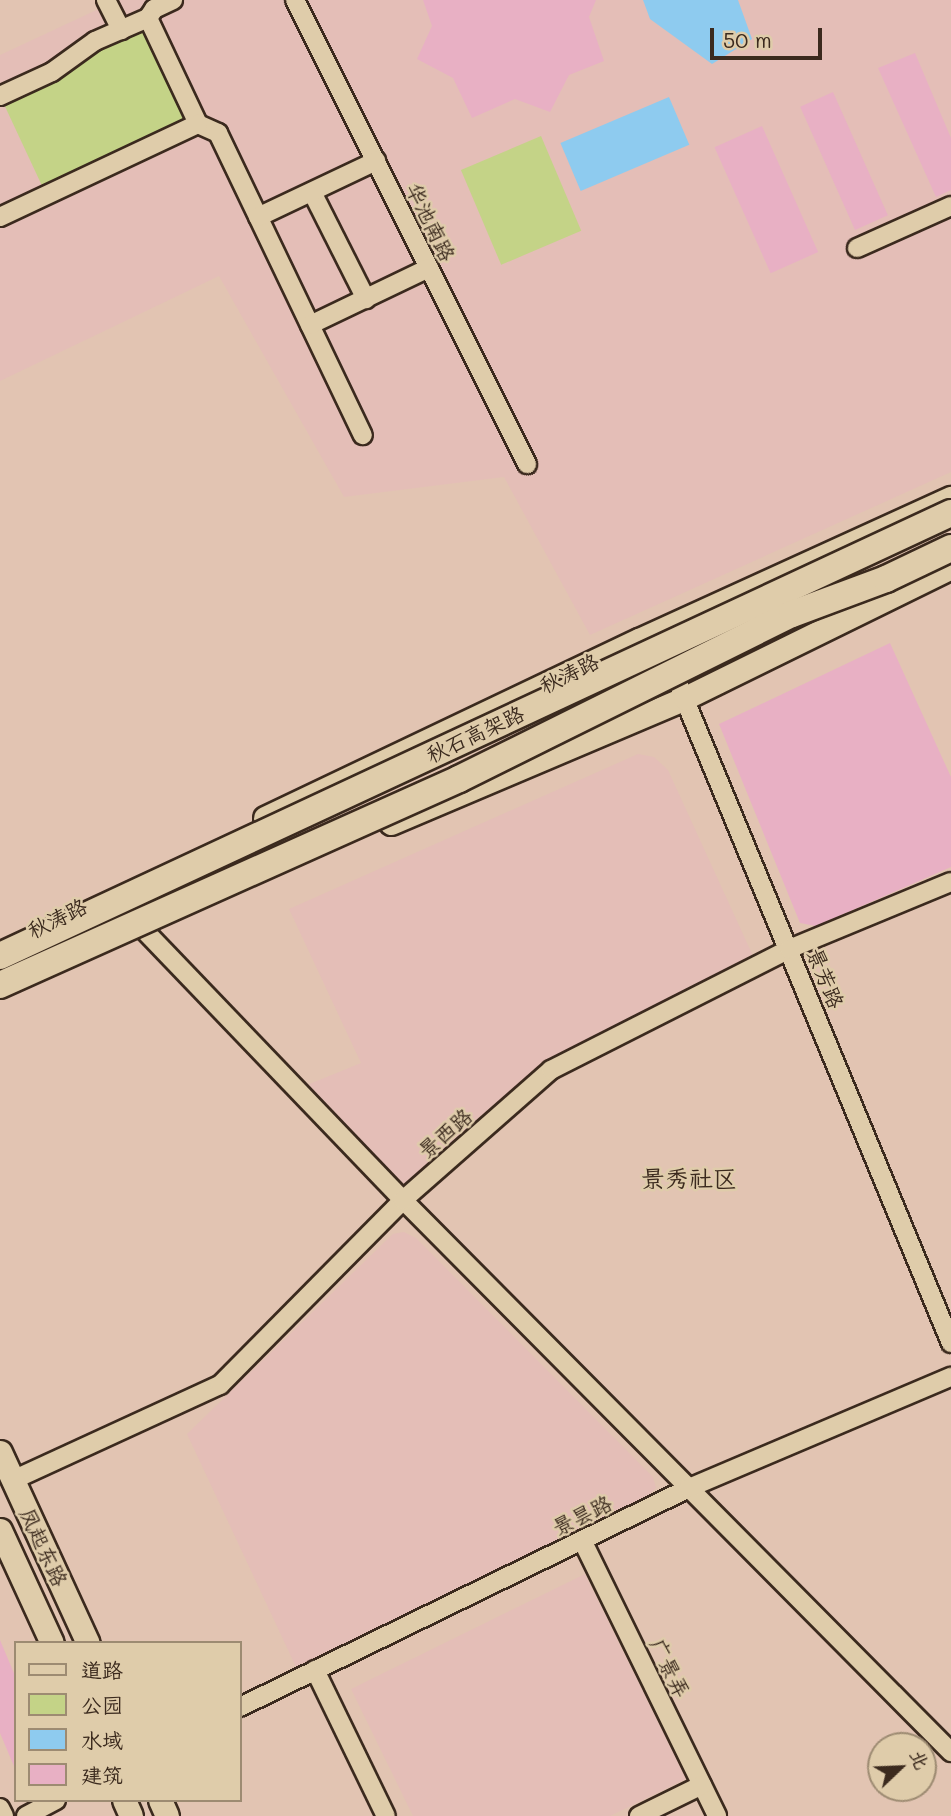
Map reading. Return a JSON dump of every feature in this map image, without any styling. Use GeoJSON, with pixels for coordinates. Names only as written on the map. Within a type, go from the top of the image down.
{"type":"FeatureCollection","features":[{"type":"Feature","properties":{"kind":"highway","name":"秋石高架路"},"geometry":{"type":"LineString","coordinates":[[0,956],[951,513]]}},
{"type":"Feature","properties":{"kind":"highway","name":"秋石高架路"},"geometry":{"type":"LineString","coordinates":[[0,985],[459,779],[792,614],[886,579],[951,548]]}},
{"type":"Feature","properties":{"kind":"main road","name":"秋涛路"},"geometry":{"type":"LineString","coordinates":[[0,945],[657,632],[951,498]]}},
{"type":"Feature","properties":{"kind":"main road"},"geometry":{"type":"LineString","coordinates":[[0,994],[143,929],[685,698],[951,567]]}},
{"type":"Feature","properties":{"kind":"main road","name":"凤起东路"},"geometry":{"type":"LineString","coordinates":[[0,1452],[87,1641]]}},
{"type":"Feature","properties":{"kind":"main road","name":"凤起东路"},"geometry":{"type":"LineString","coordinates":[[0,1530],[51,1641]]}},
{"type":"Feature","properties":{"kind":"street"},"geometry":{"type":"LineString","coordinates":[[106,0],[121,30]]}},
{"type":"Feature","properties":{"kind":"street"},"geometry":{"type":"LineString","coordinates":[[0,96],[52,72],[95,41],[148,18],[154,9],[173,0]]}},
{"type":"Feature","properties":{"kind":"street","name":"华池南路"},"geometry":{"type":"LineString","coordinates":[[295,0],[527,464]]}},
{"type":"Feature","properties":{"kind":"street"},"geometry":{"type":"LineString","coordinates":[[148,18],[198,124],[218,133],[363,435]]}},
{"type":"Feature","properties":{"kind":"street"},"geometry":{"type":"LineString","coordinates":[[0,217],[198,124]]}},
{"type":"Feature","properties":{"kind":"street"},"geometry":{"type":"LineString","coordinates":[[258,217],[376,161]]}},
{"type":"Feature","properties":{"kind":"street"},"geometry":{"type":"LineString","coordinates":[[312,192],[366,299]]}},
{"type":"Feature","properties":{"kind":"street"},"geometry":{"type":"LineString","coordinates":[[857,248],[951,206]]}},
{"type":"Feature","properties":{"kind":"street"},"geometry":{"type":"LineString","coordinates":[[310,325],[429,268]]}},
{"type":"Feature","properties":{"kind":"street","name":"景芳路"},"geometry":{"type":"LineString","coordinates":[[657,632],[951,1343]]}},
{"type":"Feature","properties":{"kind":"street","name":"景西路"},"geometry":{"type":"LineString","coordinates":[[13,1480],[220,1385],[403,1200],[551,1070],[789,950],[951,882]]}},
{"type":"Feature","properties":{"kind":"street"},"geometry":{"type":"LineString","coordinates":[[143,929],[403,1200],[951,1752]]}},
{"type":"Feature","properties":{"kind":"street","name":"景昙路"},"geometry":{"type":"LineString","coordinates":[[242,1706],[689,1488],[951,1377]]}},
{"type":"Feature","properties":{"kind":"street","name":"广景弄"},"geometry":{"type":"LineString","coordinates":[[582,1540],[717,1816]]}},
{"type":"Feature","properties":{"kind":"street"},"geometry":{"type":"LineString","coordinates":[[315,1670],[386,1816]]}},
{"type":"Feature","properties":{"kind":"street"},"geometry":{"type":"LineString","coordinates":[[639,1816],[702,1785]]}},
{"type":"Feature","properties":{"kind":"street"},"geometry":{"type":"LineString","coordinates":[[26,1816],[51,1802]]}},
{"type":"Feature","properties":{"kind":"street"},"geometry":{"type":"LineString","coordinates":[[0,1808],[4,1816]]}},
{"type":"Feature","properties":{"kind":"shaded area"},"geometry":{"type":"Polygon","coordinates":[[[118,0],[951,0],[951,472],[590,635],[504,477],[344,497],[219,276],[0,381],[0,55],[118,0]]]}},
{"type":"Feature","properties":{"kind":"shaded area"},"geometry":{"type":"Polygon","coordinates":[[[638,754],[654,757],[668,770],[753,956],[549,1059],[402,1187],[307,1085],[361,1063],[289,909],[638,754]]]}},
{"type":"Feature","properties":{"kind":"shaded area"},"geometry":{"type":"Polygon","coordinates":[[[404,1232],[416,1238],[653,1477],[656,1488],[647,1497],[296,1667],[187,1434],[393,1234],[404,1232]]]}},
{"type":"Feature","properties":{"kind":"shaded area"},"geometry":{"type":"Polygon","coordinates":[[[585,1574],[686,1779],[610,1816],[413,1816],[351,1689],[585,1574]]]}},
{"type":"Feature","properties":{"kind":"green space"},"geometry":{"type":"Polygon","coordinates":[[[148,18],[197,124],[46,195],[0,96],[0,87],[148,18]]]}},
{"type":"Feature","properties":{"kind":"green space"},"geometry":{"type":"Polygon","coordinates":[[[541,136],[581,231],[501,265],[461,170],[541,136]]]}},
{"type":"Feature","properties":{"kind":"water"},"geometry":{"type":"Polygon","coordinates":[[[643,0],[738,0],[752,39],[712,64],[650,19],[643,0]]]}},
{"type":"Feature","properties":{"kind":"water"},"geometry":{"type":"Polygon","coordinates":[[[669,97],[689,145],[581,191],[560,143],[669,97]]]}},
{"type":"Feature","properties":{"kind":"building"},"geometry":{"type":"Polygon","coordinates":[[[423,0],[596,0],[589,17],[604,61],[569,75],[550,112],[515,99],[472,118],[453,78],[417,59],[432,26],[423,0]]]}},
{"type":"Feature","properties":{"kind":"building"},"geometry":{"type":"Polygon","coordinates":[[[915,53],[951,138],[951,190],[936,197],[878,68],[915,53]]]}},
{"type":"Feature","properties":{"kind":"building"},"geometry":{"type":"Polygon","coordinates":[[[833,92],[888,215],[855,230],[800,107],[833,92]]]}},
{"type":"Feature","properties":{"kind":"building"},"geometry":{"type":"Polygon","coordinates":[[[762,126],[818,252],[771,273],[714,147],[762,126]]]}},
{"type":"Feature","properties":{"kind":"building"},"geometry":{"type":"Polygon","coordinates":[[[890,643],[951,777],[951,867],[816,926],[800,923],[719,724],[890,643]]]}},
{"type":"Feature","properties":{"kind":"building"},"geometry":{"type":"Polygon","coordinates":[[[0,1640],[14,1673],[14,1766],[0,1733],[0,1640]]]}},
{"type":"Feature","properties":{"kind":"district","name":"景秀社区"},"geometry":{"type":"Point","coordinates":[689,1178]}}]}
